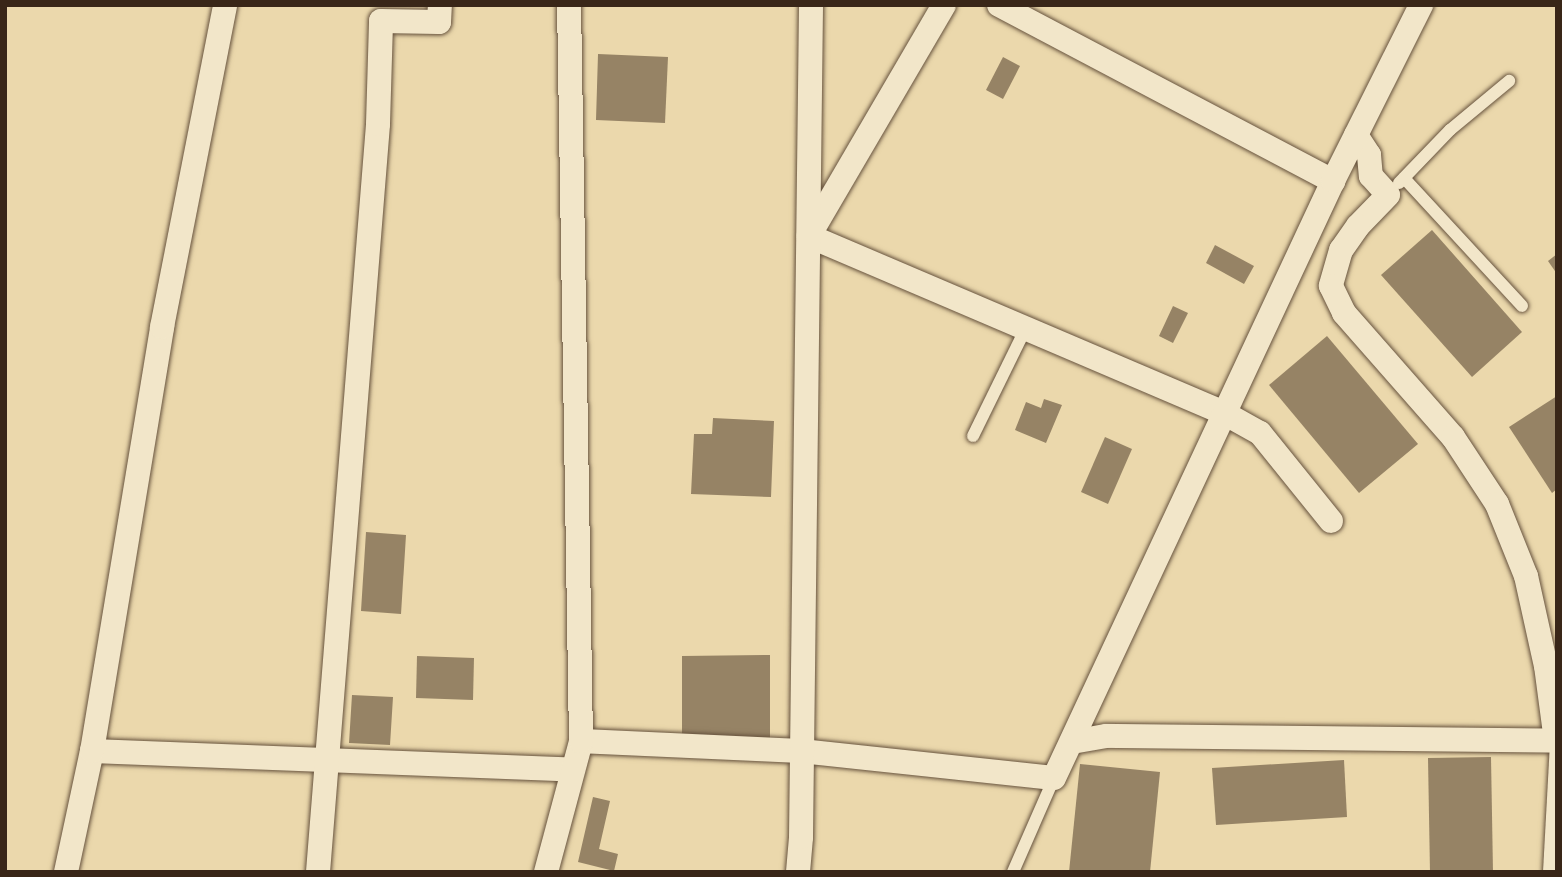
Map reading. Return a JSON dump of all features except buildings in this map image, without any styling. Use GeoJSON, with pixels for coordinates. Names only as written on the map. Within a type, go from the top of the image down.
{"type":"FeatureCollection","features":[{"type":"Feature","properties":{"kind":"street"},"geometry":{"type":"LineString","coordinates":[[66,872],[92,751],[162,327],[225,5]]}},
{"type":"Feature","properties":{"kind":"street"},"geometry":{"type":"LineString","coordinates":[[318,872],[377,124],[381,21],[439,22],[440,5]]}},
{"type":"Feature","properties":{"kind":"street"},"geometry":{"type":"LineString","coordinates":[[546,872],[571,769],[581,741],[569,5]]}},
{"type":"Feature","properties":{"kind":"street"},"geometry":{"type":"LineString","coordinates":[[798,872],[801,837],[811,5]]}},
{"type":"Feature","properties":{"kind":"street"},"geometry":{"type":"LineString","coordinates":[[809,236],[944,5]]}},
{"type":"Feature","properties":{"kind":"street"},"geometry":{"type":"LineString","coordinates":[[999,5],[1333,181]]}},
{"type":"Feature","properties":{"kind":"street"},"geometry":{"type":"LineString","coordinates":[[581,741],[802,751],[1054,778],[1356,135],[1412,9]]}},
{"type":"Feature","properties":{"kind":"street"},"geometry":{"type":"LineString","coordinates":[[1072,743],[1106,736],[1556,741],[1546,666],[1526,576],[1497,504],[1453,437],[1344,313],[1331,286],[1341,250],[1358,226],[1396,187],[1371,176],[1369,155],[1356,135]]}},
{"type":"Feature","properties":{"kind":"street"},"geometry":{"type":"LineString","coordinates":[[809,236],[1224,413],[1261,433],[1331,521]]}},
{"type":"Feature","properties":{"kind":"street"},"geometry":{"type":"LineString","coordinates":[[92,751],[571,769]]}},
{"type":"Feature","properties":{"kind":"lane"},"geometry":{"type":"LineString","coordinates":[[1509,81],[1450,130],[1396,187],[1522,306]]}},
{"type":"Feature","properties":{"kind":"lane"},"geometry":{"type":"LineString","coordinates":[[973,436],[1026,328]]}},
{"type":"Feature","properties":{"kind":"lane"},"geometry":{"type":"LineString","coordinates":[[1549,872],[1556,741]]}},
{"type":"Feature","properties":{"kind":"lane"},"geometry":{"type":"LineString","coordinates":[[1013,872],[1054,778]]}}]}
